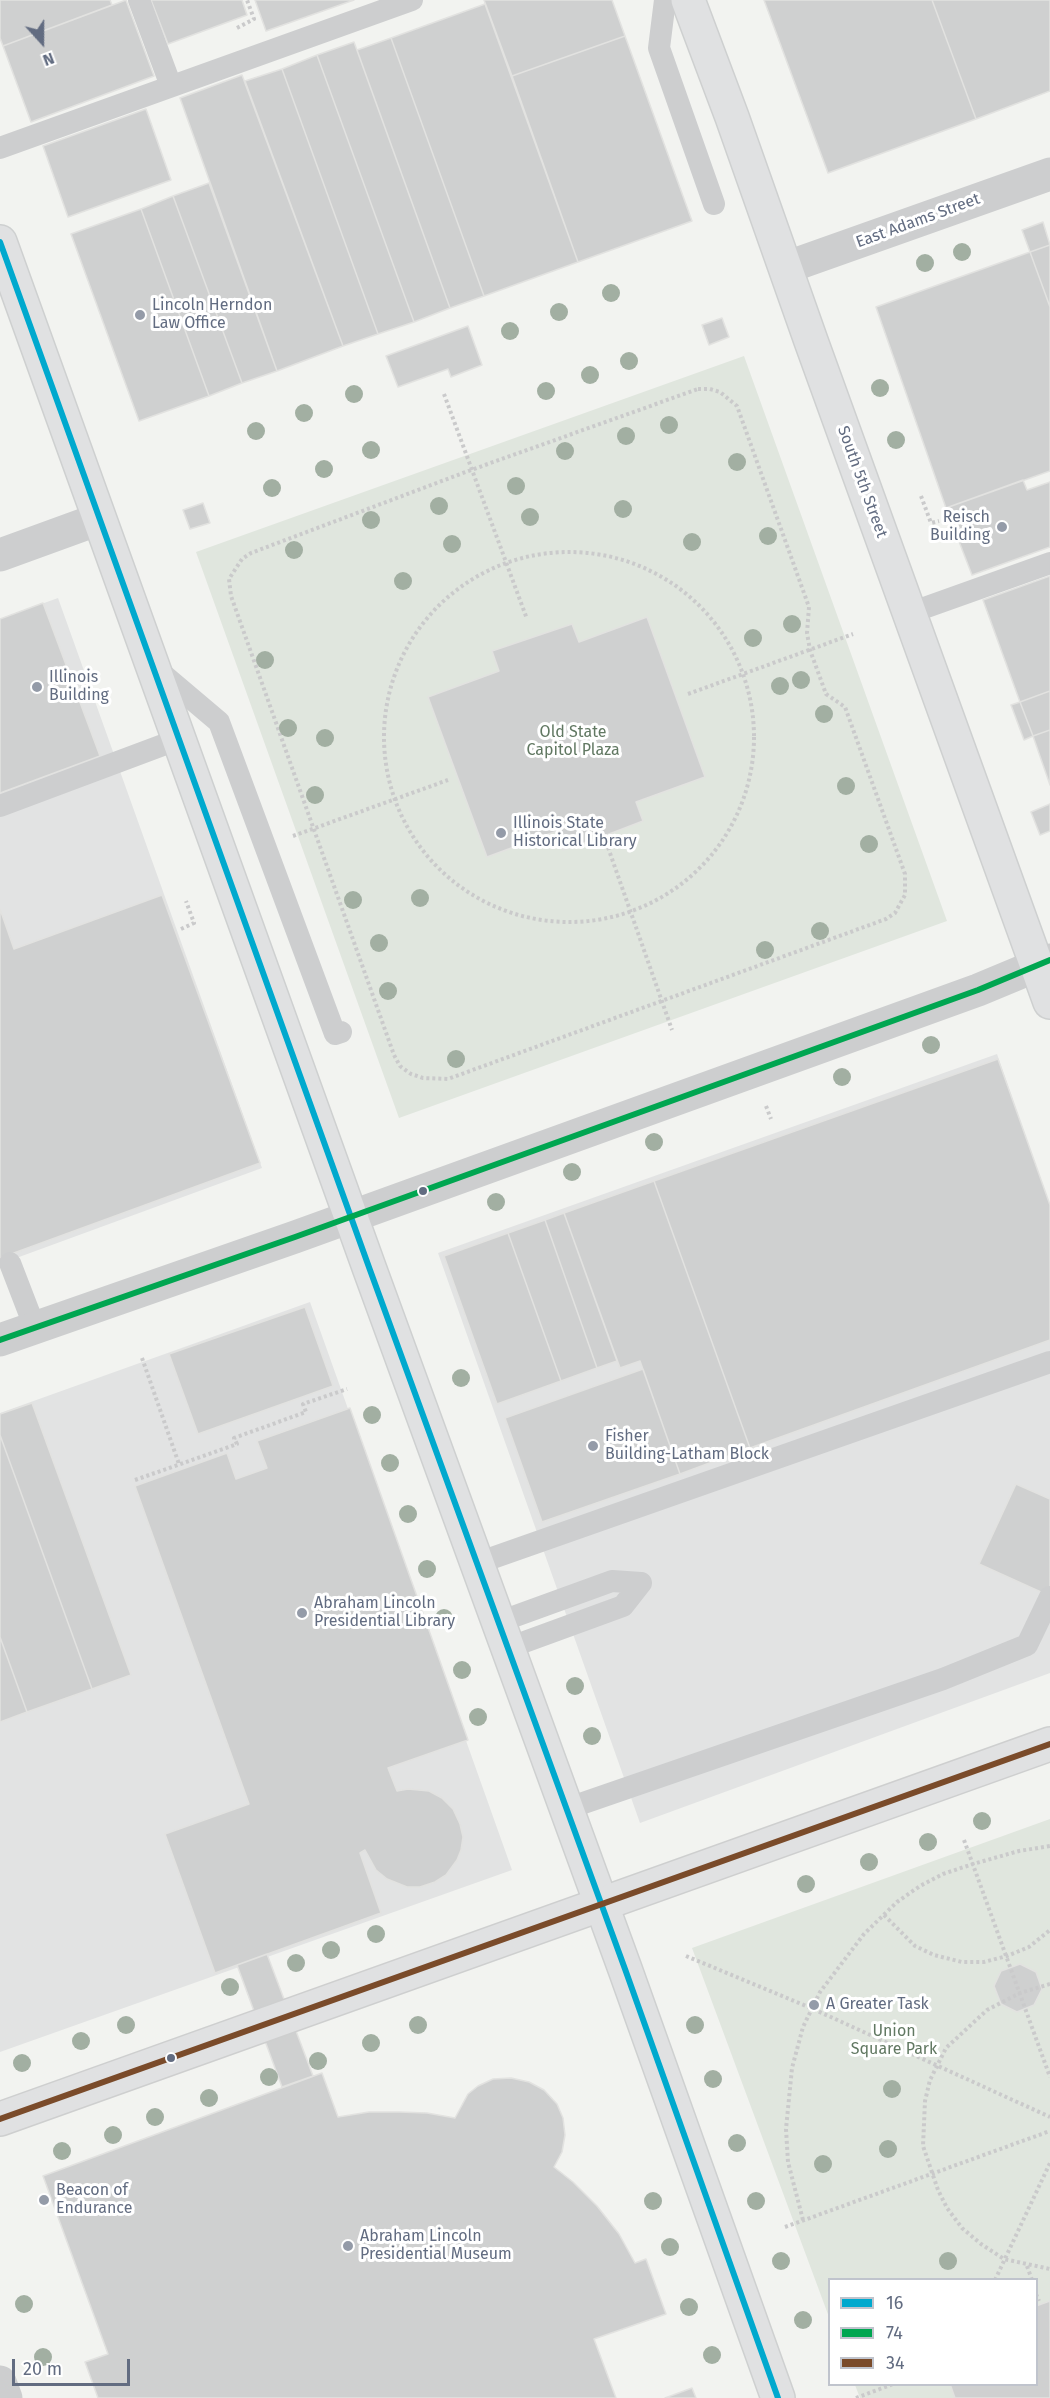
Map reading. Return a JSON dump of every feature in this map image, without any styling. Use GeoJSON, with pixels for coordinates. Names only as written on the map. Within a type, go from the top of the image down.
{"type":"FeatureCollection","features":[{"type":"Feature","properties":{"kind":"main road","name":"South 5th Street"},"geometry":{"type":"LineString","coordinates":[[688,0],[910,613],[1043,962],[1050,1002]]}},
{"type":"Feature","properties":{"kind":"main road"},"geometry":{"type":"LineString","coordinates":[[0,242],[778,2398]]}},
{"type":"Feature","properties":{"kind":"main road"},"geometry":{"type":"LineString","coordinates":[[0,2119],[1050,1744]]}},
{"type":"Feature","properties":{"kind":"street","name":"East Adams Street"},"geometry":{"type":"LineString","coordinates":[[785,268],[1050,174]]}},
{"type":"Feature","properties":{"kind":"street"},"geometry":{"type":"LineString","coordinates":[[0,555],[99,519]]}},
{"type":"Feature","properties":{"kind":"street"},"geometry":{"type":"LineString","coordinates":[[0,1340],[351,1217],[978,990],[1043,962]]}},
{"type":"Feature","properties":{"kind":"street"},"geometry":{"type":"LineString","coordinates":[[0,2382],[6,2398]]}},
{"type":"Feature","properties":{"kind":"lane"},"geometry":{"type":"LineString","coordinates":[[139,0],[171,86]]}},
{"type":"Feature","properties":{"kind":"lane"},"geometry":{"type":"LineString","coordinates":[[0,148],[412,0]]}},
{"type":"Feature","properties":{"kind":"lane"},"geometry":{"type":"LineString","coordinates":[[665,0],[659,48],[714,204]]}},
{"type":"Feature","properties":{"kind":"lane"},"geometry":{"type":"LineString","coordinates":[[910,613],[1050,563]]}},
{"type":"Feature","properties":{"kind":"lane"},"geometry":{"type":"LineString","coordinates":[[153,666],[219,722],[335,1034],[341,1032]]}},
{"type":"Feature","properties":{"kind":"lane"},"geometry":{"type":"LineString","coordinates":[[0,806],[179,739]]}},
{"type":"Feature","properties":{"kind":"lane"},"geometry":{"type":"LineString","coordinates":[[10,1263],[34,1328]]}},
{"type":"Feature","properties":{"kind":"lane"},"geometry":{"type":"LineString","coordinates":[[478,1563],[1050,1362]]}},
{"type":"Feature","properties":{"kind":"lane"},"geometry":{"type":"LineString","coordinates":[[612,1581],[641,1583],[623,1606],[503,1635],[612,1581]]}},
{"type":"Feature","properties":{"kind":"lane"},"geometry":{"type":"LineString","coordinates":[[566,1809],[944,1679],[1027,1645],[1050,1597]]}},
{"type":"Feature","properties":{"kind":"path"},"geometry":{"type":"LineString","coordinates":[[698,389],[710,389],[720,393],[737,406],[809,607],[807,633],[810,650],[826,694],[845,707],[897,852],[906,884],[901,905],[895,914],[448,1079],[423,1078],[411,1074],[400,1066],[394,1055],[231,596],[229,579],[242,559],[251,553],[471,470],[698,389]]}},
{"type":"Feature","properties":{"kind":"path"},"geometry":{"type":"LineString","coordinates":[[444,394],[527,619]]}},
{"type":"Feature","properties":{"kind":"path"},"geometry":{"type":"LineString","coordinates":[[921,496],[931,523],[939,521]]}},
{"type":"Feature","properties":{"kind":"path"},"geometry":{"type":"LineString","coordinates":[[568,553],[600,555],[645,568],[675,585],[712,618],[729,639],[744,674],[755,724],[755,746],[746,794],[733,821],[718,844],[697,868],[673,888],[630,910],[587,921],[564,921],[513,914],[490,905],[472,896],[437,871],[412,839],[393,799],[384,761],[383,721],[396,670],[420,628],[439,605],[465,584],[506,566],[546,554],[568,553]]}},
{"type":"Feature","properties":{"kind":"path"},"geometry":{"type":"LineString","coordinates":[[688,694],[853,634]]}},
{"type":"Feature","properties":{"kind":"path"},"geometry":{"type":"LineString","coordinates":[[283,839],[448,780]]}},
{"type":"Feature","properties":{"kind":"path"},"geometry":{"type":"LineString","coordinates":[[604,836],[672,1030]]}},
{"type":"Feature","properties":{"kind":"path"},"geometry":{"type":"LineString","coordinates":[[181,929],[195,924],[186,901]]}},
{"type":"Feature","properties":{"kind":"path"},"geometry":{"type":"LineString","coordinates":[[764,1099],[771,1119]]}},
{"type":"Feature","properties":{"kind":"path"},"geometry":{"type":"LineString","coordinates":[[142,1358],[179,1464]]}},
{"type":"Feature","properties":{"kind":"path"},"geometry":{"type":"LineString","coordinates":[[135,1480],[237,1444],[234,1438],[306,1412],[303,1404],[347,1389]]}},
{"type":"Feature","properties":{"kind":"path"},"geometry":{"type":"LineString","coordinates":[[964,1840],[1050,2077]]}},
{"type":"Feature","properties":{"kind":"path"},"geometry":{"type":"LineString","coordinates":[[803,2220],[788,2162],[786,2129],[792,2068],[803,2027],[811,2008],[849,1952],[897,1902],[920,1886],[973,1864],[1019,1851],[1050,1846]]}},
{"type":"Feature","properties":{"kind":"path"},"geometry":{"type":"LineString","coordinates":[[884,1916],[915,1946],[934,1955],[962,1962],[984,1962],[1007,1956],[1029,1947],[1050,1930]]}},
{"type":"Feature","properties":{"kind":"path"},"geometry":{"type":"LineString","coordinates":[[686,1956],[811,2008],[1050,2117]]}},
{"type":"Feature","properties":{"kind":"path"},"geometry":{"type":"LineString","coordinates":[[1050,1984],[1020,1994],[987,2010],[967,2026],[946,2048],[930,2080],[923,2123],[923,2146],[931,2174],[947,2208],[962,2228],[1004,2259],[1050,2269]]}},
{"type":"Feature","properties":{"kind":"path"},"geometry":{"type":"LineString","coordinates":[[785,2227],[1050,2131]]}},
{"type":"Feature","properties":{"kind":"path"},"geometry":{"type":"LineString","coordinates":[[996,2278],[1050,2163]]}},
{"type":"Feature","properties":{"kind":"path"},"geometry":{"type":"LineString","coordinates":[[1027,2265],[1031,2278]]}},
{"type":"Feature","properties":{"kind":"path"},"geometry":{"type":"LineString","coordinates":[[856,2398],[890,2386]]}},
{"type":"Feature","properties":{"kind":"shaded area"},"geometry":{"type":"Polygon","coordinates":[[[58,598],[262,1168],[0,1264],[0,619],[58,598]]]}},
{"type":"Feature","properties":{"kind":"shaded area"},"geometry":{"type":"Polygon","coordinates":[[[997,1054],[1050,1206],[1050,1673],[640,1823],[438,1253],[997,1054]]]}},
{"type":"Feature","properties":{"kind":"shaded area"},"geometry":{"type":"Polygon","coordinates":[[[310,1302],[512,1870],[0,2052],[0,1413],[310,1302]]]}},
{"type":"Feature","properties":{"kind":"green space","name":"Old State Capitol Plaza"},"geometry":{"type":"Polygon","coordinates":[[[744,356],[947,921],[399,1118],[196,552],[744,356]]]}},
{"type":"Feature","properties":{"kind":"green space","name":"Union Square Park"},"geometry":{"type":"Polygon","coordinates":[[[1050,1819],[1050,2398],[860,2398],[855,2386],[1038,2386],[1038,2278],[828,2278],[828,2314],[692,1948],[1050,1819]]]}},
{"type":"Feature","properties":{"kind":"building"},"geometry":{"type":"Polygon","coordinates":[[[0,0],[110,0],[112,5],[3,46],[0,38],[0,0]]]}},
{"type":"Feature","properties":{"kind":"building"},"geometry":{"type":"Polygon","coordinates":[[[126,0],[154,76],[31,122],[3,46],[126,0]]]}},
{"type":"Feature","properties":{"kind":"building"},"geometry":{"type":"Polygon","coordinates":[[[151,0],[242,0],[247,15],[168,44],[151,0]]]}},
{"type":"Feature","properties":{"kind":"building"},"geometry":{"type":"Polygon","coordinates":[[[255,0],[354,0],[266,31],[255,0]]]}},
{"type":"Feature","properties":{"kind":"building"},"geometry":{"type":"Polygon","coordinates":[[[484,0],[612,0],[625,36],[512,76],[484,0]]]}},
{"type":"Feature","properties":{"kind":"building"},"geometry":{"type":"Polygon","coordinates":[[[764,0],[932,0],[976,119],[828,173],[764,0]]]}},
{"type":"Feature","properties":{"kind":"building"},"geometry":{"type":"Polygon","coordinates":[[[932,0],[1050,0],[1050,91],[976,119],[932,0]]]}},
{"type":"Feature","properties":{"kind":"building"},"geometry":{"type":"Polygon","coordinates":[[[485,4],[578,262],[484,296],[391,38],[485,4]]]}},
{"type":"Feature","properties":{"kind":"building"},"geometry":{"type":"Polygon","coordinates":[[[625,36],[692,221],[578,262],[512,76],[625,36]]]}},
{"type":"Feature","properties":{"kind":"building"},"geometry":{"type":"Polygon","coordinates":[[[391,38],[484,296],[450,308],[357,50],[391,38]]]}},
{"type":"Feature","properties":{"kind":"building"},"geometry":{"type":"Polygon","coordinates":[[[354,42],[450,308],[414,322],[317,55],[354,42]]]}},
{"type":"Feature","properties":{"kind":"building"},"geometry":{"type":"Polygon","coordinates":[[[317,55],[414,322],[378,334],[282,69],[317,55]]]}},
{"type":"Feature","properties":{"kind":"building"},"geometry":{"type":"Polygon","coordinates":[[[282,69],[378,334],[343,346],[245,81],[282,69]]]}},
{"type":"Feature","properties":{"kind":"building"},"geometry":{"type":"Polygon","coordinates":[[[242,75],[343,346],[277,371],[180,98],[242,75]]]}},
{"type":"Feature","properties":{"kind":"building"},"geometry":{"type":"Polygon","coordinates":[[[146,109],[171,180],[68,217],[43,146],[146,109]]]}},
{"type":"Feature","properties":{"kind":"building"},"geometry":{"type":"Polygon","coordinates":[[[209,183],[277,371],[242,383],[173,196],[209,183]]]}},
{"type":"Feature","properties":{"kind":"building"},"geometry":{"type":"Polygon","coordinates":[[[173,196],[242,383],[209,396],[141,209],[173,196]]]}},
{"type":"Feature","properties":{"kind":"building","name":"Lincoln Herndon Law Office"},"geometry":{"type":"Polygon","coordinates":[[[141,209],[209,396],[139,421],[71,234],[141,209]]]}},
{"type":"Feature","properties":{"kind":"building"},"geometry":{"type":"Polygon","coordinates":[[[1043,222],[1050,245],[1030,252],[1022,230],[1043,222]]]}},
{"type":"Feature","properties":{"kind":"building"},"geometry":{"type":"Polygon","coordinates":[[[1050,245],[1050,307],[1030,252],[1050,245]]]}},
{"type":"Feature","properties":{"kind":"building"},"geometry":{"type":"Polygon","coordinates":[[[1030,252],[1050,307],[1050,471],[946,508],[876,307],[1030,252]]]}},
{"type":"Feature","properties":{"kind":"building"},"geometry":{"type":"Polygon","coordinates":[[[722,318],[729,337],[709,345],[702,325],[722,318]]]}},
{"type":"Feature","properties":{"kind":"building"},"geometry":{"type":"Polygon","coordinates":[[[468,326],[482,365],[451,377],[448,369],[398,387],[386,356],[468,326]]]}},
{"type":"Feature","properties":{"kind":"building","name":"Reisch Building"},"geometry":{"type":"Polygon","coordinates":[[[1023,480],[1027,490],[1050,482],[1050,547],[972,575],[946,508],[1023,480]]]}},
{"type":"Feature","properties":{"kind":"building"},"geometry":{"type":"Polygon","coordinates":[[[203,503],[210,523],[190,529],[183,510],[203,503]]]}},
{"type":"Feature","properties":{"kind":"building"},"geometry":{"type":"Polygon","coordinates":[[[1050,576],[1050,691],[1020,702],[983,600],[1050,576]]]}},
{"type":"Feature","properties":{"kind":"building","name":"Illinois Building"},"geometry":{"type":"Polygon","coordinates":[[[43,603],[100,756],[0,793],[0,619],[43,603]]]}},
{"type":"Feature","properties":{"kind":"building"},"geometry":{"type":"Polygon","coordinates":[[[647,617],[705,777],[636,802],[643,821],[604,836],[563,850],[557,831],[487,857],[428,697],[499,671],[492,651],[572,624],[579,642],[647,617]]]}},
{"type":"Feature","properties":{"kind":"building"},"geometry":{"type":"Polygon","coordinates":[[[1050,691],[1050,730],[1033,736],[1020,702],[1050,691]]]}},
{"type":"Feature","properties":{"kind":"building"},"geometry":{"type":"Polygon","coordinates":[[[1020,702],[1033,736],[1024,740],[1011,705],[1020,702]]]}},
{"type":"Feature","properties":{"kind":"building"},"geometry":{"type":"Polygon","coordinates":[[[1050,730],[1050,785],[1033,736],[1050,730]]]}},
{"type":"Feature","properties":{"kind":"building"},"geometry":{"type":"Polygon","coordinates":[[[1050,804],[1050,831],[1040,835],[1031,812],[1050,804]]]}},
{"type":"Feature","properties":{"kind":"building"},"geometry":{"type":"Polygon","coordinates":[[[162,895],[260,1163],[0,1258],[0,909],[14,949],[162,895]]]}},
{"type":"Feature","properties":{"kind":"building"},"geometry":{"type":"Polygon","coordinates":[[[998,1059],[1050,1205],[1050,1340],[750,1448],[654,1181],[998,1059]]]}},
{"type":"Feature","properties":{"kind":"building"},"geometry":{"type":"Polygon","coordinates":[[[654,1181],[750,1448],[680,1474],[640,1361],[620,1368],[564,1213],[654,1181]]]}},
{"type":"Feature","properties":{"kind":"building"},"geometry":{"type":"Polygon","coordinates":[[[564,1213],[617,1361],[597,1368],[545,1220],[564,1213]]]}},
{"type":"Feature","properties":{"kind":"building"},"geometry":{"type":"Polygon","coordinates":[[[545,1220],[597,1368],[561,1381],[508,1233],[545,1220]]]}},
{"type":"Feature","properties":{"kind":"building"},"geometry":{"type":"Polygon","coordinates":[[[508,1233],[561,1381],[497,1404],[444,1256],[508,1233]]]}},
{"type":"Feature","properties":{"kind":"building"},"geometry":{"type":"Polygon","coordinates":[[[305,1307],[333,1386],[198,1434],[169,1354],[305,1307]]]}},
{"type":"Feature","properties":{"kind":"building","name":"Fisher Building-Latham Block"},"geometry":{"type":"Polygon","coordinates":[[[643,1369],[680,1474],[542,1522],[505,1418],[643,1369]]]}},
{"type":"Feature","properties":{"kind":"building"},"geometry":{"type":"Polygon","coordinates":[[[32,1403],[131,1675],[92,1689],[0,1435],[0,1414],[32,1403]]]}},
{"type":"Feature","properties":{"kind":"building","name":"Abraham Lincoln Presidential Library"},"geometry":{"type":"Polygon","coordinates":[[[350,1408],[468,1740],[388,1768],[397,1791],[408,1789],[429,1791],[442,1798],[453,1809],[463,1837],[461,1850],[446,1875],[420,1887],[407,1887],[387,1879],[376,1870],[365,1850],[360,1853],[381,1913],[215,1973],[165,1834],[249,1804],[135,1486],[227,1453],[236,1479],[267,1468],[257,1441],[350,1408]]]}},
{"type":"Feature","properties":{"kind":"building"},"geometry":{"type":"Polygon","coordinates":[[[0,1435],[92,1689],[27,1712],[0,1637],[0,1435]]]}},
{"type":"Feature","properties":{"kind":"building"},"geometry":{"type":"Polygon","coordinates":[[[1016,1484],[1050,1499],[1050,1596],[979,1564],[1016,1484]]]}},
{"type":"Feature","properties":{"kind":"building"},"geometry":{"type":"Polygon","coordinates":[[[0,1637],[27,1712],[0,1722],[0,1637]]]}},
{"type":"Feature","properties":{"kind":"building"},"geometry":{"type":"Polygon","coordinates":[[[267,1954],[313,2076],[282,2087],[237,1965],[267,1954]]]}},
{"type":"Feature","properties":{"kind":"building"},"geometry":{"type":"Polygon","coordinates":[[[1020,1964],[1036,1972],[1042,1989],[1034,2005],[1017,2012],[1001,2004],[994,1986],[1001,1971],[1020,1964]]]}},
{"type":"Feature","properties":{"kind":"building","name":"Abraham Lincoln Presidential Museum"},"geometry":{"type":"Polygon","coordinates":[[[322,2073],[338,2117],[369,2112],[399,2112],[427,2113],[455,2118],[468,2094],[493,2079],[511,2078],[529,2082],[544,2090],[557,2104],[563,2118],[565,2135],[562,2152],[554,2167],[597,2206],[619,2234],[635,2263],[646,2259],[666,2314],[594,2339],[616,2398],[98,2398],[85,2362],[108,2354],[43,2176],[322,2073]]]}},
{"type":"Feature","properties":{"kind":"building"},"geometry":{"type":"Polygon","coordinates":[[[1050,2301],[1050,2398],[955,2398],[951,2386],[1038,2386],[1038,2305],[1050,2301]]]}},
{"type":"Feature","properties":{"kind":"building"},"geometry":{"type":"Polygon","coordinates":[[[692,2388],[696,2398],[665,2398],[692,2388]]]}},
{"type":"Feature","properties":{"kind":"transit line","name":"16"},"geometry":{"type":"LineString","coordinates":[[0,242],[778,2398]]}},
{"type":"Feature","properties":{"kind":"transit line","name":"74"},"geometry":{"type":"LineString","coordinates":[[0,1340],[295,1237],[978,990],[1050,960]]}},
{"type":"Feature","properties":{"kind":"transit line","name":"34"},"geometry":{"type":"LineString","coordinates":[[0,2119],[1050,1744]]}},
{"type":"Feature","properties":{"kind":"place","name":"Lincoln Herndon Law Office"},"geometry":{"type":"Point","coordinates":[140,315]}},
{"type":"Feature","properties":{"kind":"place","name":"Reisch Building"},"geometry":{"type":"Point","coordinates":[1002,527]}},
{"type":"Feature","properties":{"kind":"place","name":"Illinois Building"},"geometry":{"type":"Point","coordinates":[37,687]}},
{"type":"Feature","properties":{"kind":"place","name":"Illinois State Historical Library"},"geometry":{"type":"Point","coordinates":[501,833]}},
{"type":"Feature","properties":{"kind":"place","name":"Fisher Building-Latham Block"},"geometry":{"type":"Point","coordinates":[593,1446]}},
{"type":"Feature","properties":{"kind":"place","name":"Abraham Lincoln Presidential Library"},"geometry":{"type":"Point","coordinates":[302,1613]}},
{"type":"Feature","properties":{"kind":"place","name":"A Greater Task"},"geometry":{"type":"Point","coordinates":[814,2005]}},
{"type":"Feature","properties":{"kind":"place","name":"Beacon of Endurance"},"geometry":{"type":"Point","coordinates":[44,2200]}},
{"type":"Feature","properties":{"kind":"place","name":"Abraham Lincoln Presidential Museum"},"geometry":{"type":"Point","coordinates":[348,2246]}}]}
